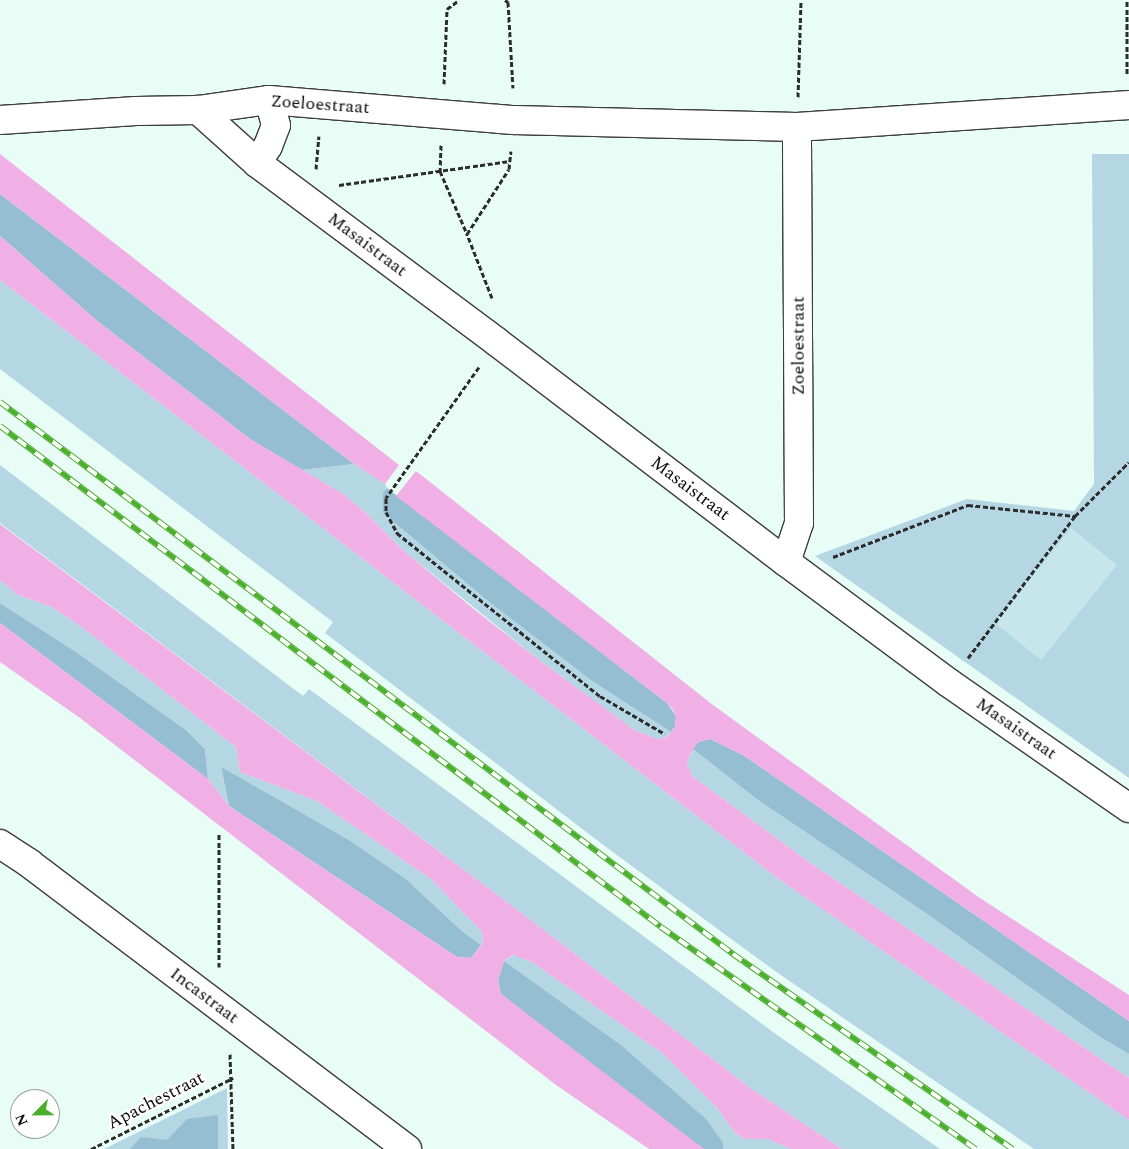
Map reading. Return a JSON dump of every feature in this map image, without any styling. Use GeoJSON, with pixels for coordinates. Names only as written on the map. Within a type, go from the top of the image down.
{"type":"FeatureCollection","features":[{"type":"Feature","properties":{"kind":"street","name":"Zoeloestraat"},"geometry":{"type":"LineString","coordinates":[[198,110],[269,100],[514,120],[797,127],[1128,105]]}},
{"type":"Feature","properties":{"kind":"street"},"geometry":{"type":"LineString","coordinates":[[256,163],[268,146],[276,125],[269,100]]}},
{"type":"Feature","properties":{"kind":"street"},"geometry":{"type":"LineString","coordinates":[[0,120],[136,111],[198,110]]}},
{"type":"Feature","properties":{"kind":"street","name":"Masaistraat"},"geometry":{"type":"LineString","coordinates":[[198,110],[256,163],[315,197],[497,342],[792,566],[949,683],[1129,808]]}},
{"type":"Feature","properties":{"kind":"street","name":"Zoeloestraat"},"geometry":{"type":"LineString","coordinates":[[792,566],[799,523],[797,127]]}},
{"type":"Feature","properties":{"kind":"street","name":"Incastraat"},"geometry":{"type":"LineString","coordinates":[[0,844],[29,863],[408,1149]]}},
{"type":"Feature","properties":{"kind":"path"},"geometry":{"type":"LineString","coordinates":[[459,0],[447,9],[440,172],[468,234],[500,321],[497,342],[386,498],[386,512],[398,533],[600,696],[665,734]]}},
{"type":"Feature","properties":{"kind":"path"},"geometry":{"type":"LineString","coordinates":[[468,234],[509,169],[514,120],[508,2],[505,0]]}},
{"type":"Feature","properties":{"kind":"path"},"geometry":{"type":"LineString","coordinates":[[797,127],[801,0]]}},
{"type":"Feature","properties":{"kind":"path"},"geometry":{"type":"LineString","coordinates":[[1127,0],[1128,105]]}},
{"type":"Feature","properties":{"kind":"path"},"geometry":{"type":"LineString","coordinates":[[321,105],[315,197],[440,172],[510,161]]}},
{"type":"Feature","properties":{"kind":"path"},"geometry":{"type":"LineString","coordinates":[[949,683],[1075,516],[1129,462]]}},
{"type":"Feature","properties":{"kind":"path"},"geometry":{"type":"LineString","coordinates":[[792,566],[968,505],[1075,516]]}},
{"type":"Feature","properties":{"kind":"path","name":"Apachestraat"},"geometry":{"type":"LineString","coordinates":[[91,1149],[233,1078]]}},
{"type":"Feature","properties":{"kind":"shaded area"},"geometry":{"type":"Polygon","coordinates":[[[0,154],[399,465],[385,484],[354,464],[0,194],[0,154]]]}},
{"type":"Feature","properties":{"kind":"shaded area"},"geometry":{"type":"Polygon","coordinates":[[[1092,154],[1129,154],[1129,778],[815,556],[967,499],[1074,511],[1094,484],[1092,154]]]}},
{"type":"Feature","properties":{"kind":"shaded area"},"geometry":{"type":"Polygon","coordinates":[[[0,194],[354,464],[302,470],[250,439],[96,320],[0,236],[0,194]]]}},
{"type":"Feature","properties":{"kind":"shaded area"},"geometry":{"type":"Polygon","coordinates":[[[0,236],[96,320],[250,439],[343,494],[364,511],[404,551],[475,610],[539,660],[636,731],[658,739],[667,737],[675,727],[676,716],[667,703],[396,496],[416,471],[713,705],[977,896],[1129,995],[1129,1021],[743,755],[710,739],[698,742],[691,753],[687,763],[692,776],[809,862],[1129,1078],[1129,1120],[780,880],[0,280],[0,236]]]}},
{"type":"Feature","properties":{"kind":"shaded area"},"geometry":{"type":"Polygon","coordinates":[[[0,280],[780,880],[1129,1120],[1129,1149],[1034,1149],[775,971],[606,847],[325,633],[333,622],[0,369],[0,280]]]}},
{"type":"Feature","properties":{"kind":"shaded area"},"geometry":{"type":"Polygon","coordinates":[[[354,464],[385,484],[387,488],[383,493],[383,513],[488,601],[592,681],[671,732],[667,737],[658,739],[636,731],[600,705],[539,660],[404,551],[364,511],[343,494],[302,470],[354,464]]]}},
{"type":"Feature","properties":{"kind":"shaded area"},"geometry":{"type":"Polygon","coordinates":[[[0,465],[303,696],[309,689],[773,1032],[940,1149],[842,1149],[753,1090],[507,902],[0,523],[0,465]]]}},
{"type":"Feature","properties":{"kind":"shaded area"},"geometry":{"type":"Polygon","coordinates":[[[387,488],[667,703],[676,716],[675,727],[671,732],[592,681],[488,601],[383,513],[383,493],[387,488]]]}},
{"type":"Feature","properties":{"kind":"shaded area"},"geometry":{"type":"Polygon","coordinates":[[[0,524],[507,902],[753,1090],[842,1149],[791,1149],[768,1139],[745,1139],[735,1133],[718,1109],[662,1053],[532,962],[513,955],[504,961],[498,980],[501,994],[704,1149],[649,1149],[556,1085],[80,718],[0,662],[0,623],[208,779],[229,806],[457,957],[471,958],[483,943],[482,932],[431,879],[317,801],[240,772],[236,747],[79,625],[52,607],[18,595],[0,580],[0,524]]]}},
{"type":"Feature","properties":{"kind":"shaded area"},"geometry":{"type":"Polygon","coordinates":[[[1071,528],[1117,565],[1041,660],[995,623],[1071,528]]]}},
{"type":"Feature","properties":{"kind":"shaded area"},"geometry":{"type":"Polygon","coordinates":[[[0,580],[18,595],[52,607],[79,625],[236,747],[240,772],[317,801],[431,879],[482,932],[483,943],[481,945],[463,932],[406,879],[349,840],[221,768],[229,806],[208,779],[205,749],[186,730],[76,652],[0,603],[0,580]]]}},
{"type":"Feature","properties":{"kind":"shaded area"},"geometry":{"type":"Polygon","coordinates":[[[0,603],[76,652],[186,730],[205,749],[208,779],[0,623],[0,603]]]}},
{"type":"Feature","properties":{"kind":"shaded area"},"geometry":{"type":"Polygon","coordinates":[[[710,739],[743,755],[1129,1021],[1129,1054],[1097,1035],[930,916],[758,800],[693,749],[698,742],[710,739]]]}},
{"type":"Feature","properties":{"kind":"shaded area"},"geometry":{"type":"Polygon","coordinates":[[[693,749],[758,800],[930,916],[1097,1035],[1129,1054],[1129,1078],[809,862],[692,776],[687,763],[693,749]]]}},
{"type":"Feature","properties":{"kind":"shaded area"},"geometry":{"type":"Polygon","coordinates":[[[221,767],[349,840],[406,879],[463,932],[481,945],[471,958],[457,957],[229,806],[221,767]]]}},
{"type":"Feature","properties":{"kind":"shaded area"},"geometry":{"type":"Polygon","coordinates":[[[514,955],[532,962],[662,1053],[718,1109],[735,1133],[745,1139],[768,1139],[791,1149],[723,1149],[723,1143],[504,961],[514,955]]]}},
{"type":"Feature","properties":{"kind":"shaded area"},"geometry":{"type":"Polygon","coordinates":[[[504,961],[622,1046],[706,1119],[723,1143],[723,1149],[704,1149],[677,1131],[501,994],[498,980],[504,961]]]}},
{"type":"Feature","properties":{"kind":"shaded area"},"geometry":{"type":"Polygon","coordinates":[[[227,1088],[228,1149],[104,1149],[227,1088]]]}},
{"type":"Feature","properties":{"kind":"shaded area"},"geometry":{"type":"Polygon","coordinates":[[[218,1115],[218,1149],[130,1149],[141,1137],[167,1140],[187,1119],[218,1115]]]}},
{"type":"Feature","properties":{"kind":"railway"},"geometry":{"type":"LineString","coordinates":[[0,402],[733,954],[1013,1149]]}},
{"type":"Feature","properties":{"kind":"railway"},"geometry":{"type":"LineString","coordinates":[[0,426],[661,927],[976,1149]]}}]}
